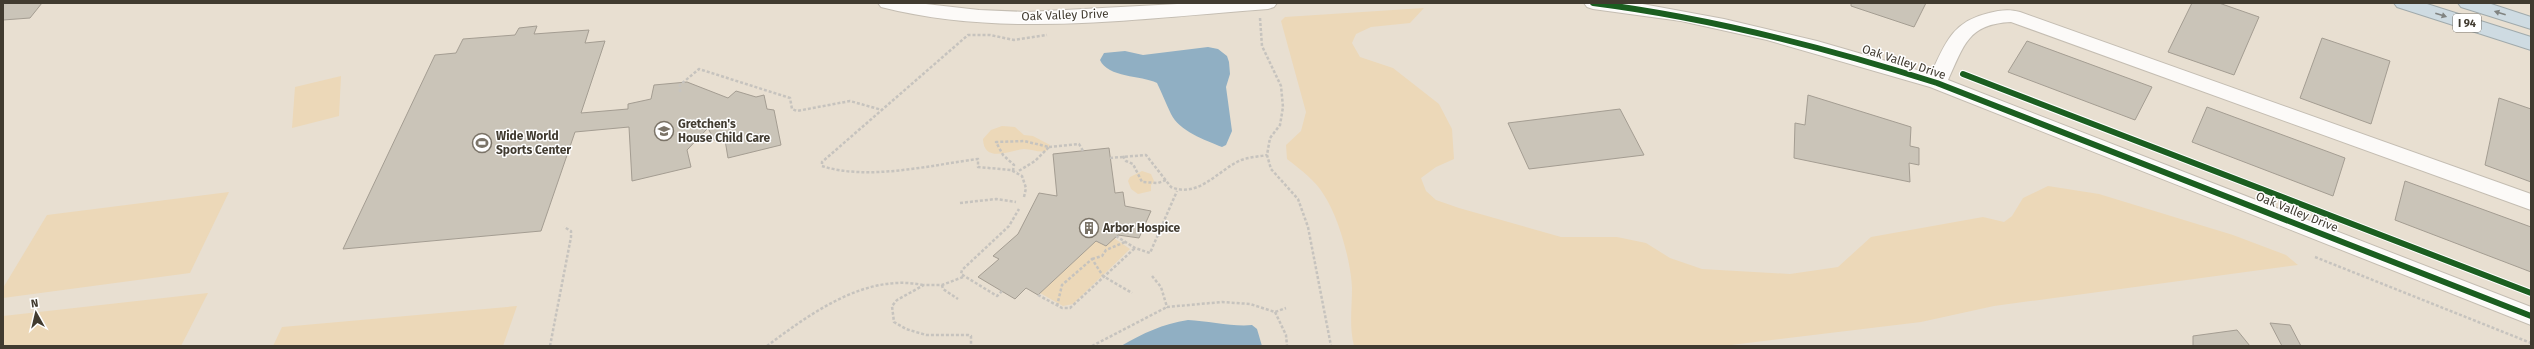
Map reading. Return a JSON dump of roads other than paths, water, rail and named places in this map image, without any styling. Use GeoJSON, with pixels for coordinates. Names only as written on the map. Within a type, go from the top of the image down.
{"type":"FeatureCollection","features":[{"type":"Feature","properties":{"kind":"highway","name":"I 94"},"geometry":{"type":"LineString","coordinates":[[2404,3],[2531,44]]}},
{"type":"Feature","properties":{"kind":"highway","name":"I 94"},"geometry":{"type":"LineString","coordinates":[[2468,3],[2531,23]]}},
{"type":"Feature","properties":{"kind":"street","name":"Oak Valley Drive"},"geometry":{"type":"LineString","coordinates":[[887,3],[967,14],[1021,17],[1264,10]]}},
{"type":"Feature","properties":{"kind":"street","name":"Oak Valley Drive"},"geometry":{"type":"LineString","coordinates":[[1593,3],[1637,8],[1738,27],[1869,61],[1937,83],[2531,316]]}},
{"type":"Feature","properties":{"kind":"street"},"geometry":{"type":"LineString","coordinates":[[1937,83],[1963,31],[1971,23],[1995,15],[2019,17],[2531,202]]}},
{"type":"Feature","properties":{"kind":"water"},"geometry":{"type":"Polygon","coordinates":[[[1208,47],[1218,49],[1227,56],[1229,62],[1230,74],[1226,87],[1232,131],[1226,145],[1222,147],[1193,134],[1180,125],[1171,114],[1157,83],[1150,80],[1117,73],[1104,66],[1100,60],[1104,53],[1125,51],[1143,55],[1208,47]]]}},
{"type":"Feature","properties":{"kind":"water"},"geometry":{"type":"Polygon","coordinates":[[[1188,320],[1252,325],[1257,329],[1262,346],[1121,346],[1153,330],[1188,320]]]}},
{"type":"Feature","properties":{"kind":"place","name":"Gretchen's House Child Care"},"geometry":{"type":"Point","coordinates":[664,131]}},
{"type":"Feature","properties":{"kind":"place","name":"Wide World Sports Center"},"geometry":{"type":"Point","coordinates":[482,143]}},
{"type":"Feature","properties":{"kind":"place","name":"Arbor Hospice"},"geometry":{"type":"Point","coordinates":[1089,228]}}]}
